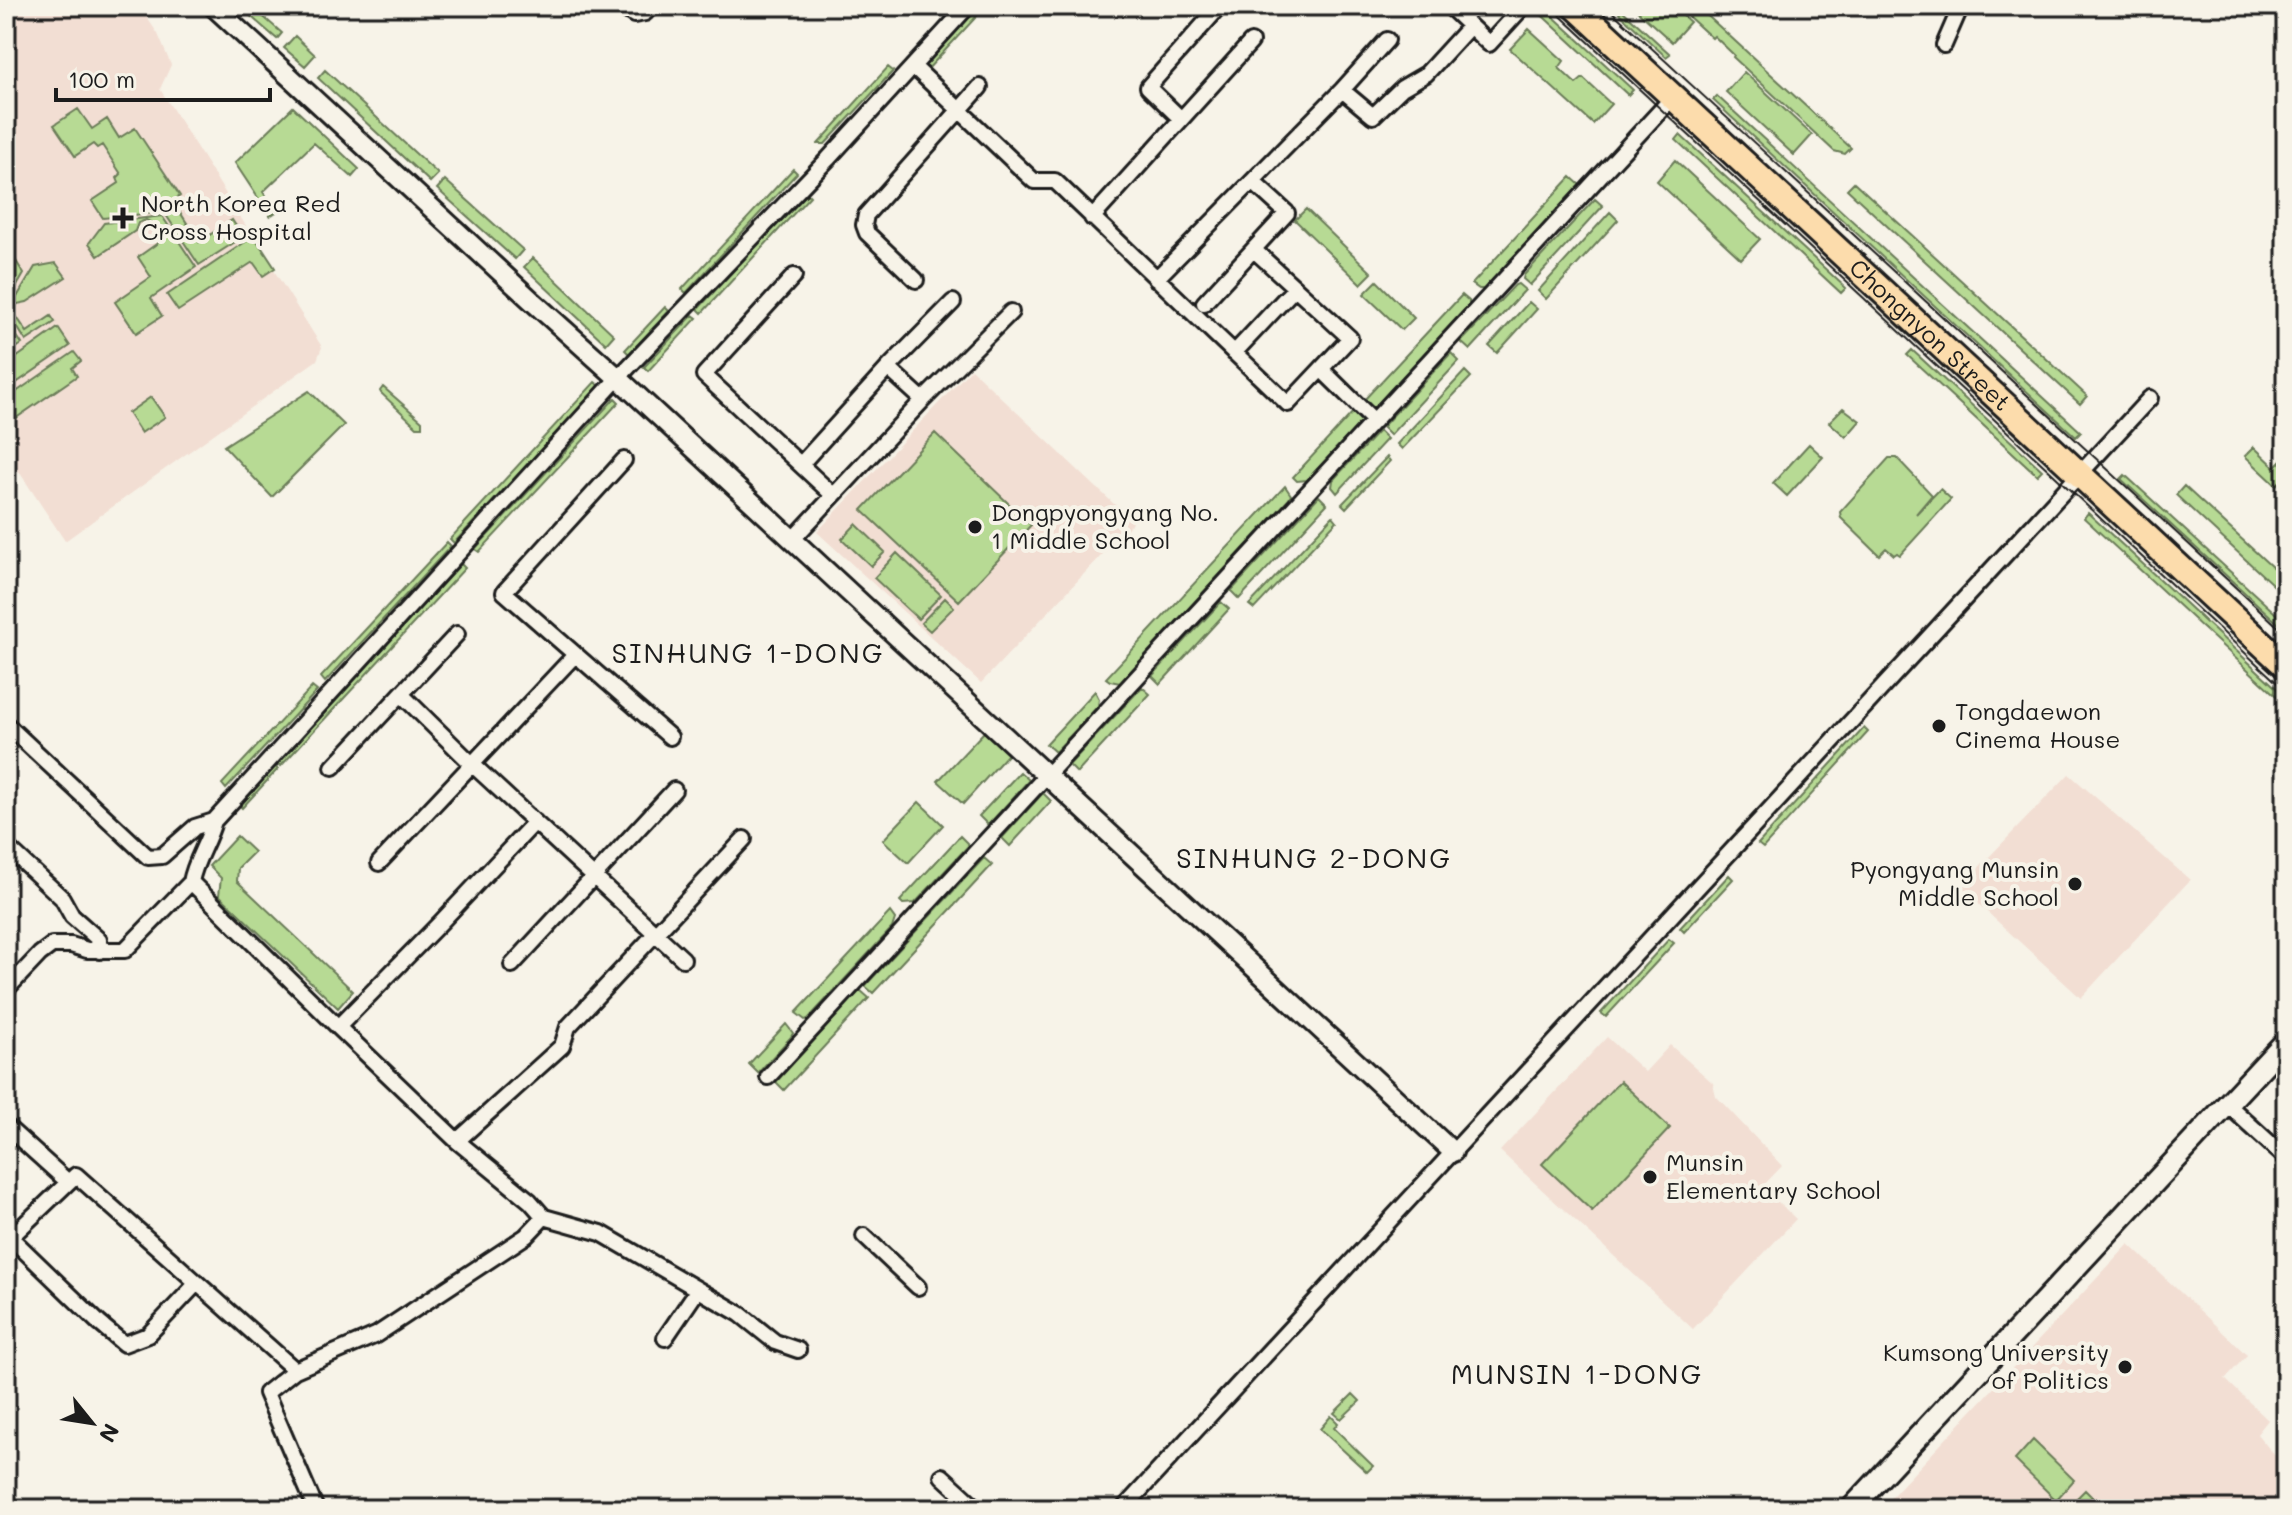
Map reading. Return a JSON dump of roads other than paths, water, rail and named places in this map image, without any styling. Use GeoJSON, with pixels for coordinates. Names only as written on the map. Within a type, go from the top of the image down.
{"type":"FeatureCollection","features":[{"type":"Feature","properties":{"kind":"main road","name":"Chongnyon Street"},"geometry":{"type":"LineString","coordinates":[[1575,6],[2286,666]]}},
{"type":"Feature","properties":{"kind":"main road"},"geometry":{"type":"LineString","coordinates":[[1851,1509],[2286,1041]]}},
{"type":"Feature","properties":{"kind":"street"},"geometry":{"type":"LineString","coordinates":[[213,6],[1453,1152]]}},
{"type":"Feature","properties":{"kind":"street"},"geometry":{"type":"LineString","coordinates":[[621,6],[634,15],[645,13],[651,6]]}},
{"type":"Feature","properties":{"kind":"street"},"geometry":{"type":"LineString","coordinates":[[6,990],[52,945],[100,951],[125,950],[191,882],[193,869],[209,839],[214,821],[618,378],[828,159],[968,6]]}},
{"type":"Feature","properties":{"kind":"street"},"geometry":{"type":"LineString","coordinates":[[1181,119],[1148,87],[1220,6]]}},
{"type":"Feature","properties":{"kind":"street"},"geometry":{"type":"LineString","coordinates":[[1449,6],[1489,44],[1521,9]]}},
{"type":"Feature","properties":{"kind":"street"},"geometry":{"type":"LineString","coordinates":[[1944,45],[1961,6]]}},
{"type":"Feature","properties":{"kind":"street"},"geometry":{"type":"LineString","coordinates":[[1342,90],[1373,116],[1402,88],[1426,74],[1470,26]]}},
{"type":"Feature","properties":{"kind":"street"},"geometry":{"type":"LineString","coordinates":[[1156,279],[1387,40]]}},
{"type":"Feature","properties":{"kind":"street"},"geometry":{"type":"LineString","coordinates":[[1092,218],[1251,42]]}},
{"type":"Feature","properties":{"kind":"street"},"geometry":{"type":"LineString","coordinates":[[913,66],[1034,181],[1055,181],[1288,404],[1350,338],[1254,250]]}},
{"type":"Feature","properties":{"kind":"street"},"geometry":{"type":"LineString","coordinates":[[916,280],[867,233],[864,225],[866,215],[980,87]]}},
{"type":"Feature","properties":{"kind":"street"},"geometry":{"type":"LineString","coordinates":[[768,1077],[1673,97]]}},
{"type":"Feature","properties":{"kind":"street"},"geometry":{"type":"LineString","coordinates":[[1204,303],[1287,213],[1253,182]]}},
{"type":"Feature","properties":{"kind":"street"},"geometry":{"type":"LineString","coordinates":[[794,276],[704,375],[833,495]]}},
{"type":"Feature","properties":{"kind":"street"},"geometry":{"type":"LineString","coordinates":[[1234,353],[1295,288]]}},
{"type":"Feature","properties":{"kind":"street"},"geometry":{"type":"LineString","coordinates":[[801,464],[953,302]]}},
{"type":"Feature","properties":{"kind":"street"},"geometry":{"type":"LineString","coordinates":[[792,540],[923,400],[1011,312]]}},
{"type":"Feature","properties":{"kind":"street"},"geometry":{"type":"LineString","coordinates":[[888,368],[923,400]]}},
{"type":"Feature","properties":{"kind":"street"},"geometry":{"type":"LineString","coordinates":[[1321,369],[1374,421]]}},
{"type":"Feature","properties":{"kind":"street"},"geometry":{"type":"LineString","coordinates":[[1123,1509],[2150,398]]}},
{"type":"Feature","properties":{"kind":"street"},"geometry":{"type":"LineString","coordinates":[[624,460],[504,592],[670,737]]}},
{"type":"Feature","properties":{"kind":"street"},"geometry":{"type":"LineString","coordinates":[[333,767],[457,634]]}},
{"type":"Feature","properties":{"kind":"street"},"geometry":{"type":"LineString","coordinates":[[379,863],[574,656]]}},
{"type":"Feature","properties":{"kind":"street"},"geometry":{"type":"LineString","coordinates":[[401,694],[473,765],[683,959]]}},
{"type":"Feature","properties":{"kind":"street"},"geometry":{"type":"LineString","coordinates":[[6,724],[148,857],[162,856],[195,827],[214,821]]}},
{"type":"Feature","properties":{"kind":"street"},"geometry":{"type":"LineString","coordinates":[[512,965],[674,790]]}},
{"type":"Feature","properties":{"kind":"street"},"geometry":{"type":"LineString","coordinates":[[338,1027],[535,822]]}},
{"type":"Feature","properties":{"kind":"street"},"geometry":{"type":"LineString","coordinates":[[457,1141],[562,1046],[568,1027],[744,839]]}},
{"type":"Feature","properties":{"kind":"street"},"geometry":{"type":"LineString","coordinates":[[6,846],[62,898],[72,916],[99,940],[100,951]]}},
{"type":"Feature","properties":{"kind":"street"},"geometry":{"type":"LineString","coordinates":[[191,882],[457,1141],[530,1201],[544,1217],[601,1233],[740,1314],[775,1342],[798,1350]]}},
{"type":"Feature","properties":{"kind":"street"},"geometry":{"type":"LineString","coordinates":[[2227,1104],[2286,1158]]}},
{"type":"Feature","properties":{"kind":"street"},"geometry":{"type":"LineString","coordinates":[[6,1126],[68,1182]]}},
{"type":"Feature","properties":{"kind":"street"},"geometry":{"type":"LineString","coordinates":[[196,1284],[148,1335],[124,1344],[9,1235],[76,1175],[295,1370]]}},
{"type":"Feature","properties":{"kind":"street"},"geometry":{"type":"LineString","coordinates":[[316,1509],[266,1393],[295,1370],[376,1335],[526,1236],[544,1217]]}},
{"type":"Feature","properties":{"kind":"street"},"geometry":{"type":"LineString","coordinates":[[864,1236],[918,1287]]}},
{"type":"Feature","properties":{"kind":"street"},"geometry":{"type":"LineString","coordinates":[[665,1338],[697,1291]]}},
{"type":"Feature","properties":{"kind":"street"},"geometry":{"type":"LineString","coordinates":[[942,1476],[978,1509]]}},
{"type":"Feature","properties":{"kind":"tram line"},"geometry":{"type":"LineString","coordinates":[[1550,6],[2286,691]]}},
{"type":"Feature","properties":{"kind":"tram line"},"geometry":{"type":"LineString","coordinates":[[1606,6],[2286,634]]}},
{"type":"Feature","properties":{"kind":"place","name":"North Korea Red Cross Hospital"},"geometry":{"type":"Point","coordinates":[123,218]}},
{"type":"Feature","properties":{"kind":"place","name":"Dongpyongyang No. 1 Middle School"},"geometry":{"type":"Point","coordinates":[975,527]}},
{"type":"Feature","properties":{"kind":"place","name":"Tongdaewon Cinema House"},"geometry":{"type":"Point","coordinates":[1939,726]}},
{"type":"Feature","properties":{"kind":"place","name":"Pyongyang Munsin Middle School"},"geometry":{"type":"Point","coordinates":[2075,884]}},
{"type":"Feature","properties":{"kind":"place","name":"Munsin Elementary School"},"geometry":{"type":"Point","coordinates":[1650,1177]}},
{"type":"Feature","properties":{"kind":"place","name":"Kumsong University of Politics"},"geometry":{"type":"Point","coordinates":[2125,1367]}},
{"type":"Feature","properties":{"kind":"district","name":"SINHUNG 1-DONG"},"geometry":{"type":"Point","coordinates":[748,653]}},
{"type":"Feature","properties":{"kind":"district","name":"SINHUNG 2-DONG"},"geometry":{"type":"Point","coordinates":[1314,858]}},
{"type":"Feature","properties":{"kind":"district","name":"MUNSIN 1-DONG"},"geometry":{"type":"Point","coordinates":[1577,1374]}}]}
